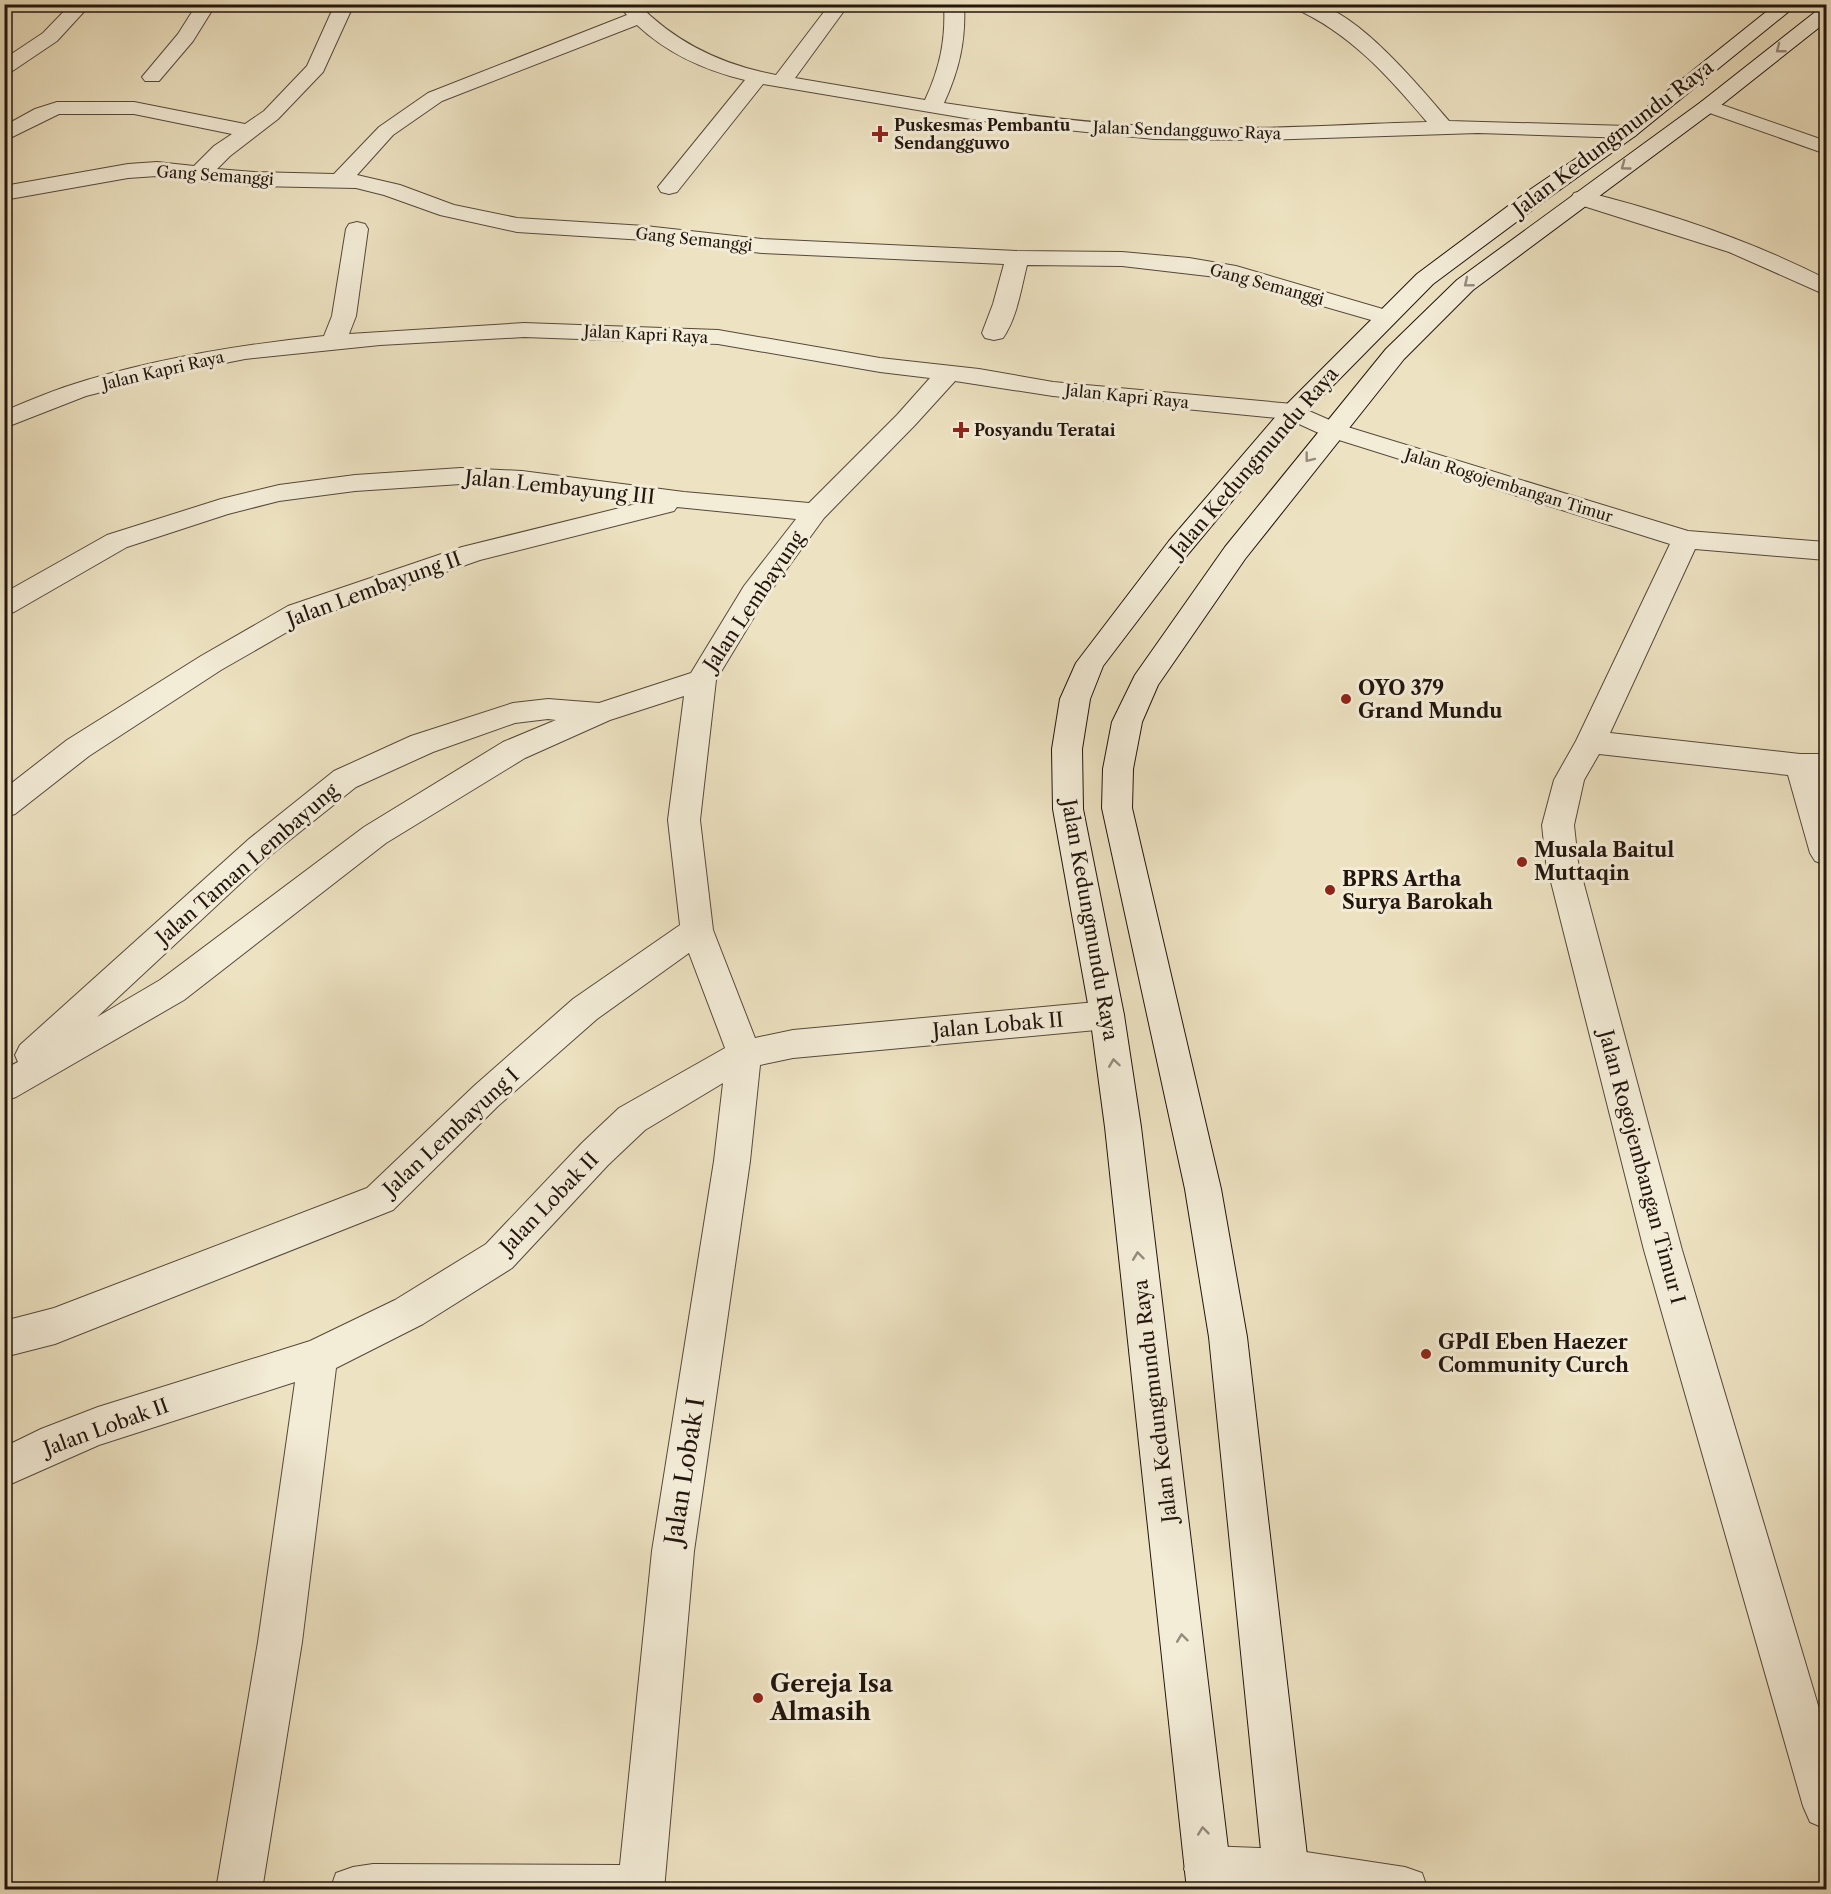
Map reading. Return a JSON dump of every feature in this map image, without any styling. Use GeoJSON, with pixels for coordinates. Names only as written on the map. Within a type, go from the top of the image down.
{"type":"FeatureCollection","features":[{"type":"Feature","properties":{"kind":"street"},"geometry":{"type":"LineString","coordinates":[[4,68],[50,37],[82,4]]}},
{"type":"Feature","properties":{"kind":"street"},"geometry":{"type":"LineString","coordinates":[[152,78],[186,37],[207,4]]}},
{"type":"Feature","properties":{"kind":"street"},"geometry":{"type":"LineString","coordinates":[[200,173],[222,151],[271,115],[316,68],[345,4]]}},
{"type":"Feature","properties":{"kind":"street"},"geometry":{"type":"LineString","coordinates":[[782,81],[840,4]]}},
{"type":"Feature","properties":{"kind":"street"},"geometry":{"type":"LineString","coordinates":[[932,106],[950,70],[955,43],[954,4]]}},
{"type":"Feature","properties":{"kind":"street"},"geometry":{"type":"LineString","coordinates":[[1301,4],[1315,9],[1366,46],[1400,78],[1444,128]]}},
{"type":"Feature","properties":{"kind":"street","name":"Jalan Kedungmundu Raya"},"geometry":{"type":"LineString","coordinates":[[1209,1879],[1123,1127],[1107,1015],[1068,809],[1067,748],[1075,699],[1090,663],[1158,573],[1293,412],[1385,317],[1425,279],[1539,194],[1628,132],[1789,4]]}},
{"type":"Feature","properties":{"kind":"street"},"geometry":{"type":"LineString","coordinates":[[339,181],[386,131],[435,97],[633,11]]}},
{"type":"Feature","properties":{"kind":"street","name":"Jalan Sendangguwo Raya"},"geometry":{"type":"LineString","coordinates":[[633,11],[682,50],[711,63],[759,76],[1063,126],[1193,134],[1309,134],[1444,128],[1628,132],[1658,142]]}},
{"type":"Feature","properties":{"kind":"street","name":"Jalan Kedungmundu Raya"},"geometry":{"type":"LineString","coordinates":[[1287,1881],[1228,1337],[1203,1189],[1117,808],[1118,769],[1127,722],[1145,682],[1235,553],[1395,354],[1465,285],[1708,106],[1827,13]]}},
{"type":"Feature","properties":{"kind":"street"},"geometry":{"type":"LineString","coordinates":[[669,187],[759,76]]}},
{"type":"Feature","properties":{"kind":"street"},"geometry":{"type":"LineString","coordinates":[[1708,106],[1827,148]]}},
{"type":"Feature","properties":{"kind":"street"},"geometry":{"type":"LineString","coordinates":[[4,135],[42,113],[57,108],[134,108],[249,131]]}},
{"type":"Feature","properties":{"kind":"street","name":"Gang Semanggi"},"geometry":{"type":"LineString","coordinates":[[4,193],[128,171],[157,169],[254,179],[356,181],[448,210],[517,225],[645,233],[762,246],[1017,258],[1122,259],[1190,265],[1228,271],[1385,317]]}},
{"type":"Feature","properties":{"kind":"street"},"geometry":{"type":"LineString","coordinates":[[1582,198],[1726,242],[1790,268],[1827,288]]}},
{"type":"Feature","properties":{"kind":"street"},"geometry":{"type":"LineString","coordinates":[[333,343],[344,315],[357,229]]}},
{"type":"Feature","properties":{"kind":"street"},"geometry":{"type":"LineString","coordinates":[[993,333],[1005,304],[1017,258]]}},
{"type":"Feature","properties":{"kind":"street","name":"Jalan Kapri Raya"},"geometry":{"type":"LineString","coordinates":[[4,420],[76,391],[179,365],[245,352],[380,338],[524,330],[718,337],[880,365],[979,376],[1053,388],[1293,412],[1332,430]]}},
{"type":"Feature","properties":{"kind":"street","name":"Jalan Lembayung"},"geometry":{"type":"LineString","coordinates":[[744,1054],[697,930],[684,820],[700,680],[754,593],[815,512],[948,373]]}},
{"type":"Feature","properties":{"kind":"street","name":"Jalan Rogojembangan Timur"},"geometry":{"type":"LineString","coordinates":[[1332,430],[1686,540],[1827,551]]}},
{"type":"Feature","properties":{"kind":"street","name":"Jalan Lembayung III"},"geometry":{"type":"LineString","coordinates":[[4,605],[117,541],[221,507],[279,493],[356,483],[461,476],[522,479],[684,500],[815,512]]}},
{"type":"Feature","properties":{"kind":"street","name":"Jalan Lembayung II"},"geometry":{"type":"LineString","coordinates":[[4,806],[78,748],[211,663],[298,613],[472,553],[684,500]]}},
{"type":"Feature","properties":{"kind":"street","name":"Jalan Rogojembangan Timur I"},"geometry":{"type":"LineString","coordinates":[[1686,540],[1591,742],[1569,780],[1558,825],[1562,862],[1663,1250],[1827,1806]]}},
{"type":"Feature","properties":{"kind":"street","name":"Jalan Taman Lembayung"},"geometry":{"type":"LineString","coordinates":[[4,1087],[172,990],[375,835],[514,750],[600,713],[700,680]]}},
{"type":"Feature","properties":{"kind":"street","name":"Jalan Taman Lembayung"},"geometry":{"type":"LineString","coordinates":[[4,1080],[260,847],[345,779],[422,744],[513,712],[548,709],[600,713]]}},
{"type":"Feature","properties":{"kind":"street"},"geometry":{"type":"LineString","coordinates":[[1591,742],[1813,765],[1827,853]]}},
{"type":"Feature","properties":{"kind":"street","name":"Jalan Lembayung I"},"geometry":{"type":"LineString","coordinates":[[4,1340],[55,1326],[381,1199],[486,1096],[585,1009],[697,930]]}},
{"type":"Feature","properties":{"kind":"street"},"geometry":{"type":"LineString","coordinates":[[136,961],[172,990]]}},
{"type":"Feature","properties":{"kind":"street","name":"Jalan Lobak II"},"geometry":{"type":"LineString","coordinates":[[4,1468],[55,1443],[98,1426],[318,1357],[409,1312],[500,1256],[595,1154],[632,1119],[744,1054],[793,1044],[1107,1015]]}},
{"type":"Feature","properties":{"kind":"street","name":"Jalan Lobak I"},"geometry":{"type":"LineString","coordinates":[[641,1889],[673,1551],[732,1161],[744,1054]]}},
{"type":"Feature","properties":{"kind":"street"},"geometry":{"type":"LineString","coordinates":[[238,1890],[280,1642],[318,1357]]}},
{"type":"Feature","properties":{"kind":"street"},"geometry":{"type":"LineString","coordinates":[[1209,1879],[1287,1881],[1405,1890]]}},
{"type":"Feature","properties":{"kind":"street"},"geometry":{"type":"LineString","coordinates":[[353,1890],[373,1887],[641,1889]]}},
{"type":"Feature","properties":{"kind":"place","name":"Puskesmas Pembantu Sendangguwo"},"geometry":{"type":"Point","coordinates":[880,134]}},
{"type":"Feature","properties":{"kind":"place","name":"Posyandu Teratai"},"geometry":{"type":"Point","coordinates":[961,430]}},
{"type":"Feature","properties":{"kind":"place","name":"OYO 379 Grand Mundu"},"geometry":{"type":"Point","coordinates":[1346,699]}},
{"type":"Feature","properties":{"kind":"place","name":"Musala Baitul Muttaqin"},"geometry":{"type":"Point","coordinates":[1522,862]}},
{"type":"Feature","properties":{"kind":"place","name":"BPRS Artha Surya Barokah"},"geometry":{"type":"Point","coordinates":[1330,890]}},
{"type":"Feature","properties":{"kind":"place","name":"GPdI Eben Haezer Community Curch"},"geometry":{"type":"Point","coordinates":[1426,1354]}},
{"type":"Feature","properties":{"kind":"place","name":"Gereja Isa Almasih"},"geometry":{"type":"Point","coordinates":[758,1698]}}]}
